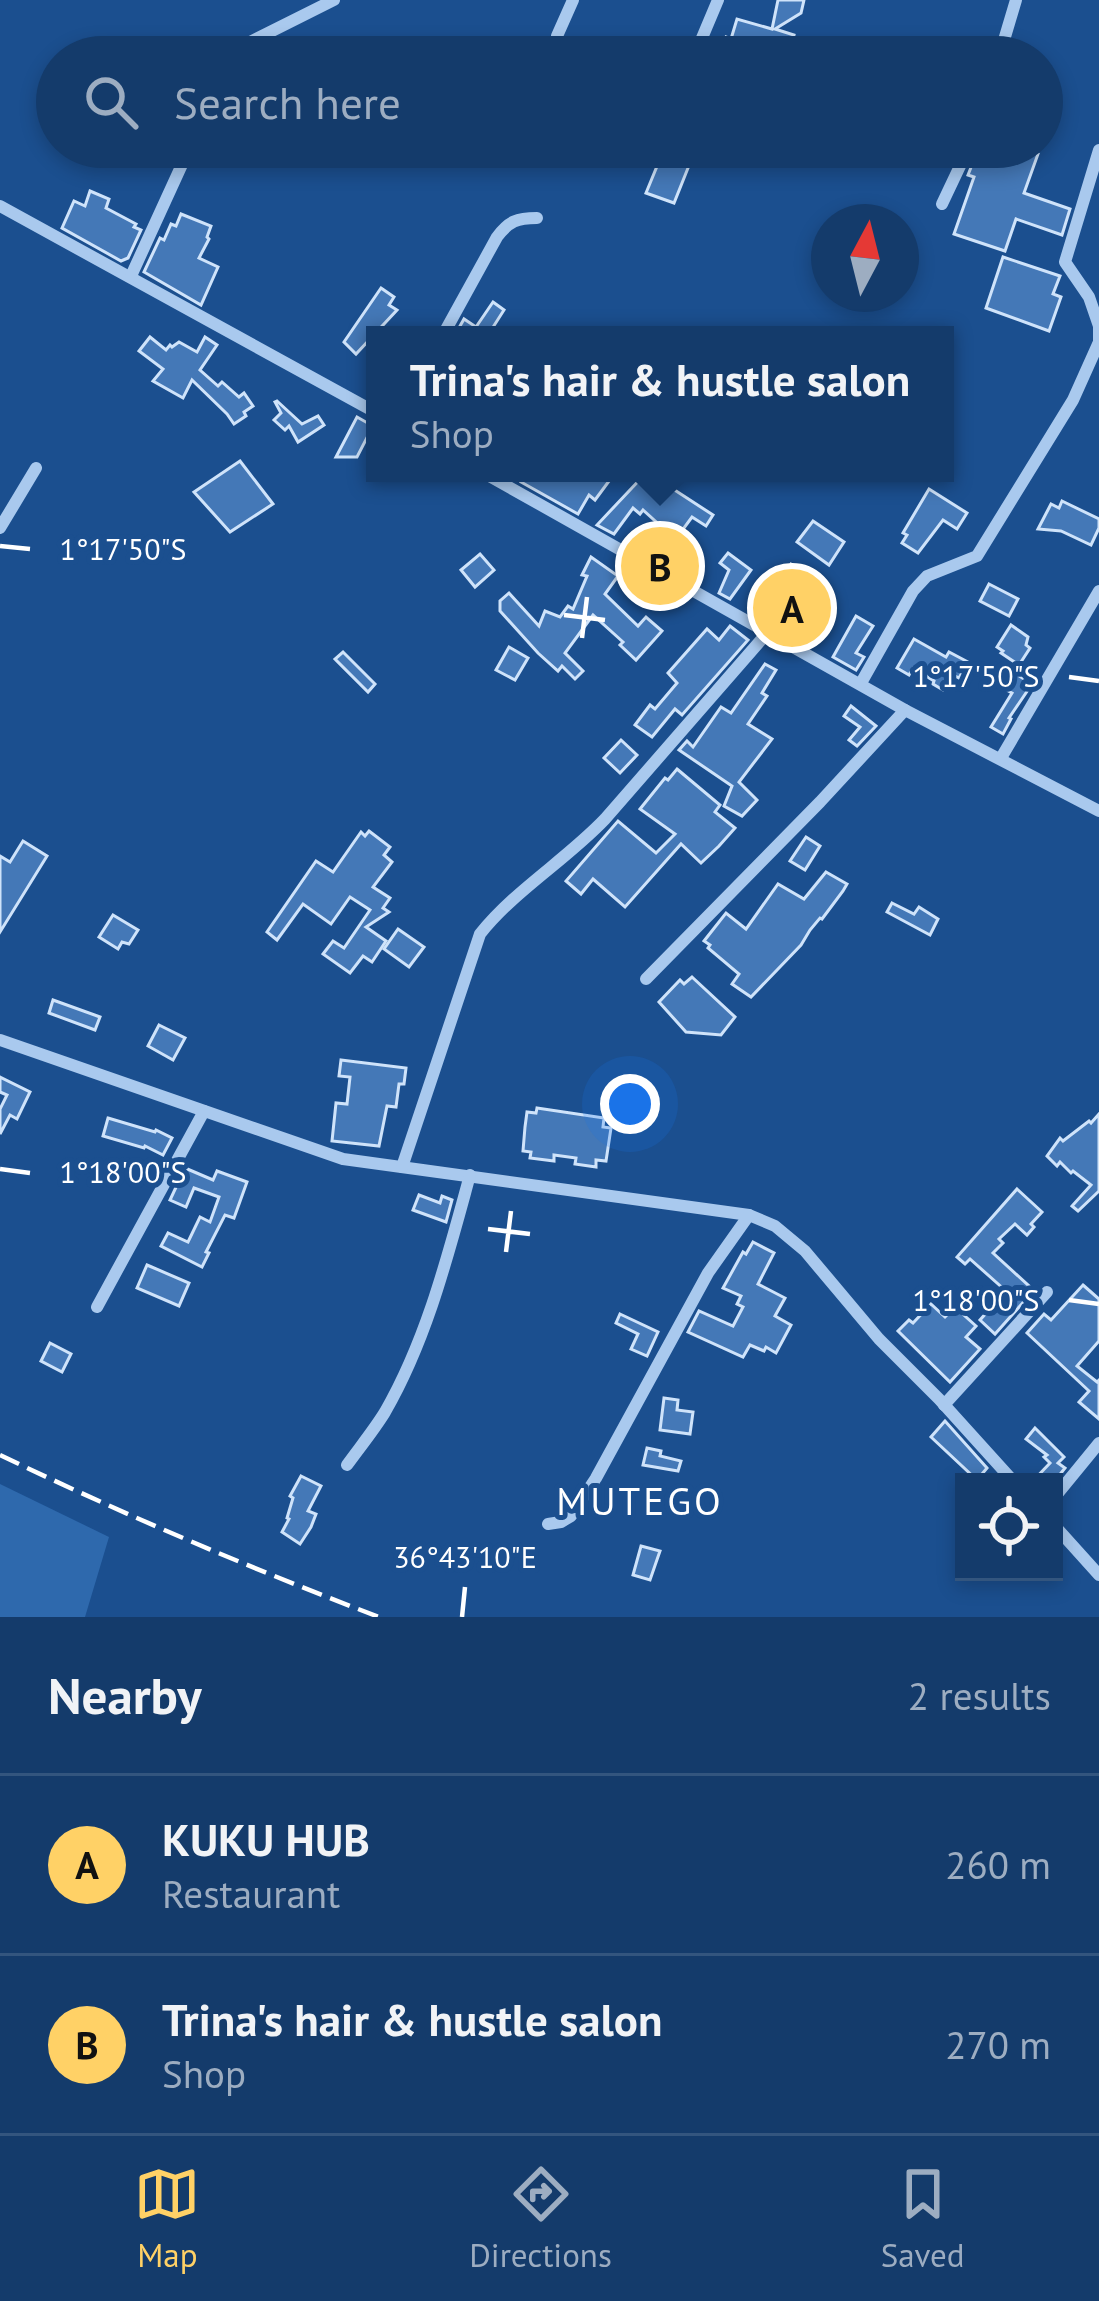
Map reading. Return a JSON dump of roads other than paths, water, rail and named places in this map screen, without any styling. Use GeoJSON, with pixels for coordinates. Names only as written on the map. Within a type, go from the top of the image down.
{"type":"FeatureCollection","features":[{"type":"Feature","properties":{"kind":"street"},"geometry":{"type":"LineString","coordinates":[[262,36],[334,0]]}},
{"type":"Feature","properties":{"kind":"street"},"geometry":{"type":"LineString","coordinates":[[557,36],[573,0]]}},
{"type":"Feature","properties":{"kind":"street"},"geometry":{"type":"LineString","coordinates":[[703,36],[718,0]]}},
{"type":"Feature","properties":{"kind":"street"},"geometry":{"type":"LineString","coordinates":[[1005,36],[1016,0]]}},
{"type":"Feature","properties":{"kind":"street"},"geometry":{"type":"LineString","coordinates":[[861,683],[927,576],[977,556],[1073,400],[1099,342],[1089,297],[1065,262],[1099,150]]}},
{"type":"Feature","properties":{"kind":"street"},"geometry":{"type":"LineString","coordinates":[[131,276],[180,168]]}},
{"type":"Feature","properties":{"kind":"street"},"geometry":{"type":"LineString","coordinates":[[941,204],[959,168]]}},
{"type":"Feature","properties":{"kind":"street"},"geometry":{"type":"LineString","coordinates":[[0,206],[366,407]]}},
{"type":"Feature","properties":{"kind":"street"},"geometry":{"type":"LineString","coordinates":[[448,326],[496,237],[508,223],[537,218]]}},
{"type":"Feature","properties":{"kind":"street"},"geometry":{"type":"LineString","coordinates":[[0,527],[35,468]]}},
{"type":"Feature","properties":{"kind":"street"},"geometry":{"type":"LineString","coordinates":[[500,482],[904,710],[1099,811]]}},
{"type":"Feature","properties":{"kind":"street"},"geometry":{"type":"LineString","coordinates":[[1001,758],[1099,591]]}},
{"type":"Feature","properties":{"kind":"street"},"geometry":{"type":"LineString","coordinates":[[402,1167],[481,934],[496,915],[591,833],[768,632]]}},
{"type":"Feature","properties":{"kind":"street"},"geometry":{"type":"LineString","coordinates":[[646,980],[904,710]]}},
{"type":"Feature","properties":{"kind":"street"},"geometry":{"type":"LineString","coordinates":[[0,1040],[343,1159],[749,1215],[775,1226],[805,1251],[879,1339],[1006,1473]]}},
{"type":"Feature","properties":{"kind":"street"},"geometry":{"type":"LineString","coordinates":[[97,1307],[204,1112]]}},
{"type":"Feature","properties":{"kind":"street"},"geometry":{"type":"LineString","coordinates":[[347,1465],[397,1391],[442,1275],[470,1175]]}},
{"type":"Feature","properties":{"kind":"street"},"geometry":{"type":"LineString","coordinates":[[548,1525],[571,1516],[596,1478],[708,1273],[749,1215]]}},
{"type":"Feature","properties":{"kind":"street"},"geometry":{"type":"LineString","coordinates":[[944,1405],[1047,1292]]}},
{"type":"Feature","properties":{"kind":"street"},"geometry":{"type":"LineString","coordinates":[[1063,1487],[1099,1443]]}},
{"type":"Feature","properties":{"kind":"street"},"geometry":{"type":"LineString","coordinates":[[1063,1536],[1099,1575]]}},
{"type":"Feature","properties":{"kind":"railway"},"geometry":{"type":"LineString","coordinates":[[0,1455],[188,1540],[379,1617]]}},
{"type":"Feature","properties":{"kind":"place","name":"Trina's hair & hustle salon"},"geometry":{"type":"Point","coordinates":[660,566]}},
{"type":"Feature","properties":{"kind":"place","name":"KUKU HUB"},"geometry":{"type":"Point","coordinates":[792,608]}},
{"type":"Feature","properties":{"kind":"district","name":"MUTEGO"},"geometry":{"type":"Point","coordinates":[640,1501]}}]}
